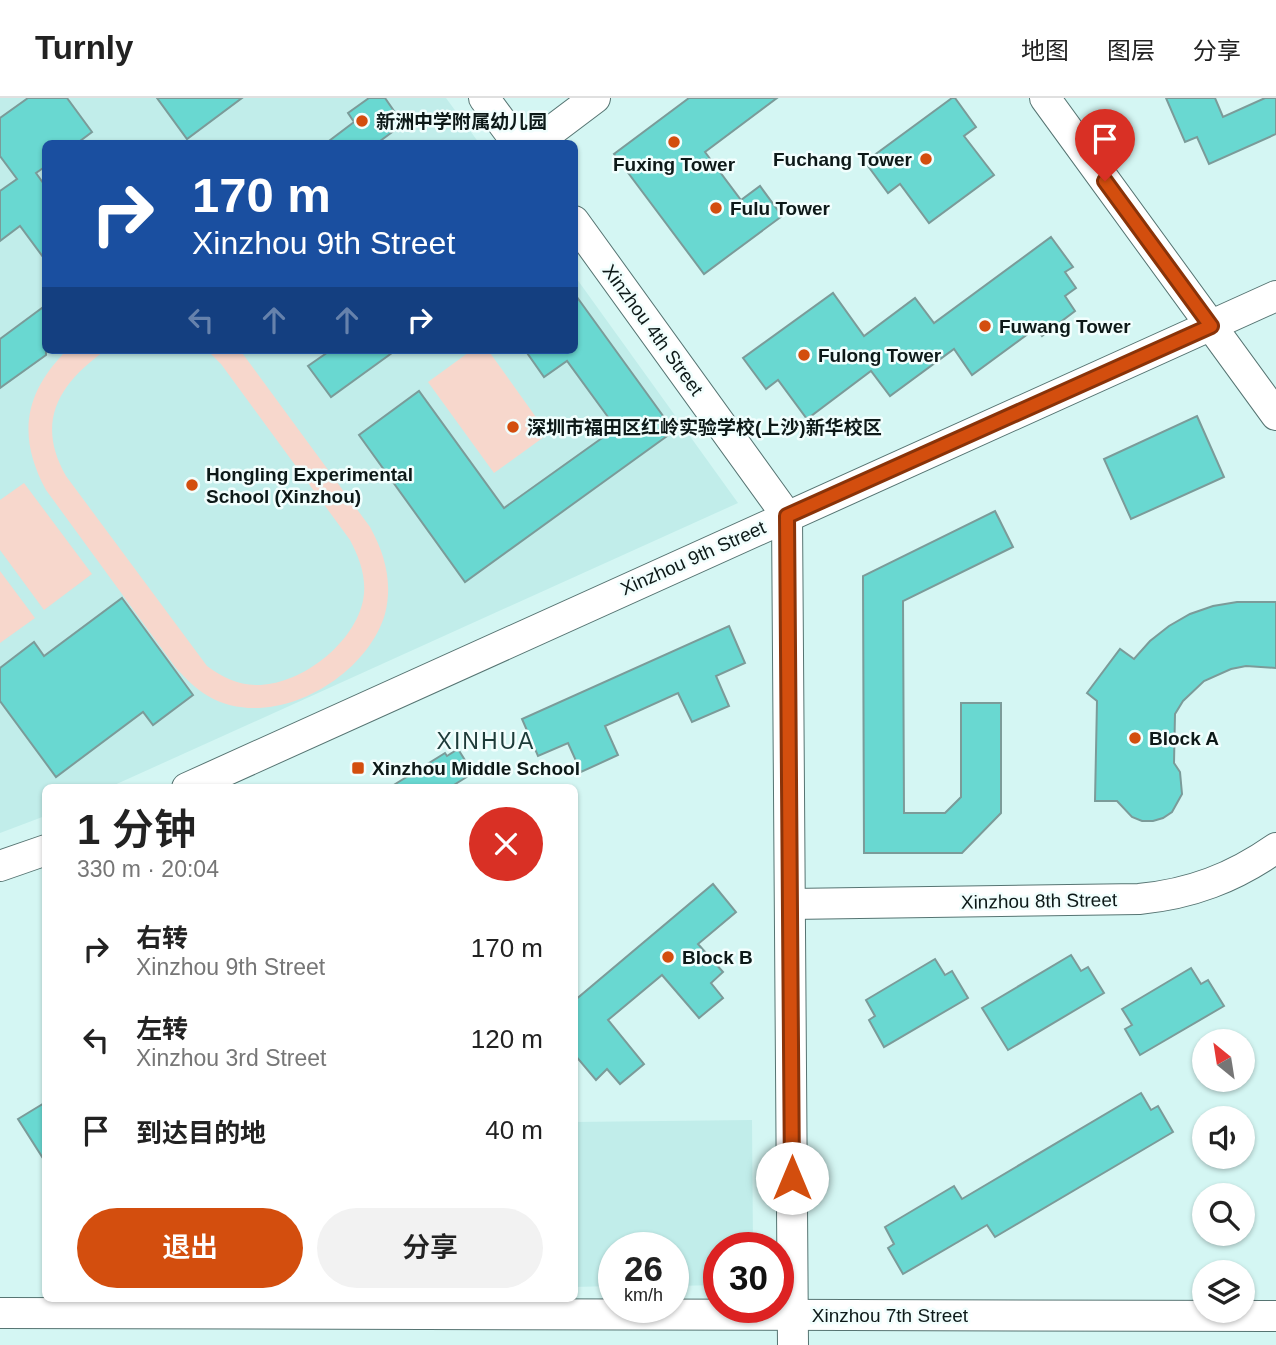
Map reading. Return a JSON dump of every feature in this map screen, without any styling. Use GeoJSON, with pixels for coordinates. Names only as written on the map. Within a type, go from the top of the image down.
{"type":"FeatureCollection","features":[{"type":"Feature","properties":{"kind":"street"},"geometry":{"type":"LineString","coordinates":[[484,98],[515,140]]}},
{"type":"Feature","properties":{"kind":"street"},"geometry":{"type":"LineString","coordinates":[[539,140],[595,98]]}},
{"type":"Feature","properties":{"kind":"street"},"geometry":{"type":"LineString","coordinates":[[1045,98],[1276,415]]}},
{"type":"Feature","properties":{"kind":"street","name":"Xinzhou 4th Street"},"geometry":{"type":"LineString","coordinates":[[578,227],[787,516]]}},
{"type":"Feature","properties":{"kind":"street","name":"Xinzhou 9th Street"},"geometry":{"type":"LineString","coordinates":[[196,784],[1276,296]]}},
{"type":"Feature","properties":{"kind":"street"},"geometry":{"type":"LineString","coordinates":[[787,516],[792,1232]]}},
{"type":"Feature","properties":{"kind":"street","name":"Xinzhou 8th Street"},"geometry":{"type":"LineString","coordinates":[[790,904],[1139,900],[1164,897],[1212,884],[1276,848]]}},
{"type":"Feature","properties":{"kind":"street"},"geometry":{"type":"LineString","coordinates":[[0,866],[42,851]]}},
{"type":"Feature","properties":{"kind":"street","name":"Xinzhou 7th Street"},"geometry":{"type":"LineString","coordinates":[[0,1313],[703,1315]]}},
{"type":"Feature","properties":{"kind":"street","name":"Xinzhou 7th Street"},"geometry":{"type":"LineString","coordinates":[[794,1315],[1276,1316]]}},
{"type":"Feature","properties":{"kind":"street"},"geometry":{"type":"LineString","coordinates":[[793,1323],[793,1345]]}},
{"type":"Feature","properties":{"kind":"shaded area","name":"Hongling Experimental School (Xinzhou)"},"geometry":{"type":"Polygon","coordinates":[[[0,98],[446,98],[477,140],[42,140],[42,354],[578,354],[578,281],[738,503],[117,784],[42,784],[42,817],[0,833],[0,98]]]}},
{"type":"Feature","properties":{"kind":"shaded area"},"geometry":{"type":"Polygon","coordinates":[[[64,354],[101,354],[76,376],[57,405],[53,438],[66,476],[207,666],[230,680],[257,685],[289,679],[320,662],[333,650],[355,623],[363,599],[364,581],[350,540],[211,354],[243,354],[370,527],[380,548],[388,580],[385,614],[375,638],[358,659],[337,678],[313,693],[287,703],[260,708],[233,706],[208,696],[191,684],[176,668],[46,490],[37,470],[31,451],[29,416],[42,382],[64,354]]]}},
{"type":"Feature","properties":{"kind":"shaded area"},"geometry":{"type":"Polygon","coordinates":[[[466,354],[491,354],[548,434],[494,473],[428,382],[466,354]]]}},
{"type":"Feature","properties":{"kind":"shaded area"},"geometry":{"type":"Polygon","coordinates":[[[24,483],[92,574],[44,610],[0,550],[0,500],[24,483]]]}},
{"type":"Feature","properties":{"kind":"shaded area"},"geometry":{"type":"Polygon","coordinates":[[[0,571],[35,618],[0,643],[0,571]]]}},
{"type":"Feature","properties":{"kind":"shaded area"},"geometry":{"type":"Polygon","coordinates":[[[752,1120],[753,1232],[703,1232],[703,1285],[689,1286],[689,1232],[598,1232],[598,1286],[578,1287],[578,1122],[752,1120]]]}},
{"type":"Feature","properties":{"kind":"building"},"geometry":{"type":"Polygon","coordinates":[[[28,98],[67,98],[92,132],[81,140],[42,140],[42,169],[36,173],[42,181],[42,256],[20,226],[0,241],[0,191],[17,179],[0,156],[0,118],[28,98]]]}},
{"type":"Feature","properties":{"kind":"building"},"geometry":{"type":"Polygon","coordinates":[[[157,98],[242,98],[187,139],[157,98]]]}},
{"type":"Feature","properties":{"kind":"building"},"geometry":{"type":"Polygon","coordinates":[[[369,98],[385,98],[403,124],[381,140],[330,140],[354,122],[348,113],[369,98]]]}},
{"type":"Feature","properties":{"kind":"building"},"geometry":{"type":"Polygon","coordinates":[[[689,98],[777,98],[705,152],[741,200],[760,186],[782,216],[704,274],[614,154],[689,98]]]}},
{"type":"Feature","properties":{"kind":"building","name":"Fuchang Tower"},"geometry":{"type":"Polygon","coordinates":[[[955,98],[976,127],[964,136],[994,175],[929,223],[900,184],[888,193],[865,162],[955,98]]]}},
{"type":"Feature","properties":{"kind":"building"},"geometry":{"type":"Polygon","coordinates":[[[1166,98],[1215,98],[1223,117],[1265,98],[1276,98],[1276,134],[1209,164],[1197,137],[1185,142],[1166,98]]]}},
{"type":"Feature","properties":{"kind":"building"},"geometry":{"type":"Polygon","coordinates":[[[1051,237],[1073,267],[1065,272],[1076,288],[1065,296],[1075,311],[1042,336],[1036,328],[972,375],[954,349],[890,396],[871,371],[807,419],[778,380],[766,389],[743,358],[833,293],[864,336],[915,298],[934,323],[1051,237]]]}},
{"type":"Feature","properties":{"kind":"building"},"geometry":{"type":"Polygon","coordinates":[[[578,299],[674,431],[465,582],[359,435],[419,391],[504,508],[616,428],[567,361],[544,377],[528,354],[578,354],[578,299]]]}},
{"type":"Feature","properties":{"kind":"building"},"geometry":{"type":"Polygon","coordinates":[[[42,308],[42,354],[46,355],[0,388],[0,339],[42,308]]]}},
{"type":"Feature","properties":{"kind":"building"},"geometry":{"type":"Polygon","coordinates":[[[325,354],[390,354],[331,397],[308,366],[325,354]]]}},
{"type":"Feature","properties":{"kind":"building"},"geometry":{"type":"Polygon","coordinates":[[[1197,416],[1224,477],[1131,519],[1104,459],[1197,416]]]}},
{"type":"Feature","properties":{"kind":"building"},"geometry":{"type":"Polygon","coordinates":[[[995,511],[1013,547],[903,601],[904,813],[945,813],[961,797],[961,703],[1001,703],[1001,813],[962,853],[864,853],[863,576],[995,511]]]}},
{"type":"Feature","properties":{"kind":"building"},"geometry":{"type":"Polygon","coordinates":[[[122,598],[193,695],[153,725],[143,712],[56,777],[0,701],[0,668],[34,642],[44,656],[122,598]]]}},
{"type":"Feature","properties":{"kind":"building","name":"Block A"},"geometry":{"type":"Polygon","coordinates":[[[1237,602],[1276,602],[1276,668],[1246,666],[1231,669],[1204,681],[1183,701],[1175,714],[1174,763],[1180,772],[1182,794],[1172,812],[1153,821],[1142,821],[1132,817],[1117,801],[1095,801],[1097,701],[1087,693],[1120,649],[1134,659],[1150,641],[1190,614],[1237,602]]]}},
{"type":"Feature","properties":{"kind":"building"},"geometry":{"type":"Polygon","coordinates":[[[729,626],[745,663],[716,676],[729,706],[692,722],[678,693],[605,726],[618,755],[581,772],[568,743],[538,756],[522,719],[729,626]]]}},
{"type":"Feature","properties":{"kind":"building"},"geometry":{"type":"Polygon","coordinates":[[[458,749],[473,773],[455,784],[395,784],[445,753],[447,756],[458,749]]]}},
{"type":"Feature","properties":{"kind":"building","name":"Block B"},"geometry":{"type":"Polygon","coordinates":[[[713,884],[736,912],[698,944],[723,972],[711,983],[723,998],[699,1018],[662,975],[608,1020],[644,1064],[620,1084],[607,1069],[596,1080],[578,1059],[578,998],[713,884]]]}},
{"type":"Feature","properties":{"kind":"building"},"geometry":{"type":"Polygon","coordinates":[[[1071,955],[1081,971],[1088,967],[1104,993],[1008,1050],[982,1008],[1071,955]]]}},
{"type":"Feature","properties":{"kind":"building"},"geometry":{"type":"Polygon","coordinates":[[[935,959],[945,975],[952,971],[968,998],[884,1047],[869,1020],[875,1016],[866,1000],[935,959]]]}},
{"type":"Feature","properties":{"kind":"building"},"geometry":{"type":"Polygon","coordinates":[[[1191,968],[1201,984],[1208,980],[1224,1006],[1140,1055],[1125,1029],[1132,1025],[1122,1009],[1191,968]]]}},
{"type":"Feature","properties":{"kind":"building"},"geometry":{"type":"Polygon","coordinates":[[[1141,1093],[1151,1110],[1158,1106],[1173,1132],[995,1237],[987,1225],[903,1274],[888,1248],[894,1244],[885,1227],[954,1186],[962,1199],[1141,1093]]]}},
{"type":"Feature","properties":{"kind":"building"},"geometry":{"type":"Polygon","coordinates":[[[42,1104],[42,1157],[18,1119],[42,1104]]]}},
{"type":"Feature","properties":{"kind":"place","name":"新洲中学附属幼儿园"},"geometry":{"type":"Point","coordinates":[362,121]}},
{"type":"Feature","properties":{"kind":"place","name":"Fuxing Tower"},"geometry":{"type":"Point","coordinates":[674,142]}},
{"type":"Feature","properties":{"kind":"place","name":"Fuchang Tower"},"geometry":{"type":"Point","coordinates":[926,159]}},
{"type":"Feature","properties":{"kind":"place","name":"Fulu Tower"},"geometry":{"type":"Point","coordinates":[716,208]}},
{"type":"Feature","properties":{"kind":"place","name":"Fuwang Tower"},"geometry":{"type":"Point","coordinates":[985,326]}},
{"type":"Feature","properties":{"kind":"place","name":"Fulong Tower"},"geometry":{"type":"Point","coordinates":[804,355]}},
{"type":"Feature","properties":{"kind":"place","name":"深圳市福田区红岭实验学校(上沙)新华校区"},"geometry":{"type":"Point","coordinates":[513,427]}},
{"type":"Feature","properties":{"kind":"place","name":"Hongling Experimental School (Xinzhou)"},"geometry":{"type":"Point","coordinates":[192,485]}},
{"type":"Feature","properties":{"kind":"place","name":"Block A"},"geometry":{"type":"Point","coordinates":[1135,738]}},
{"type":"Feature","properties":{"kind":"place","name":"Xinzhou Middle School"},"geometry":{"type":"Point","coordinates":[358,768]}},
{"type":"Feature","properties":{"kind":"place","name":"Block B"},"geometry":{"type":"Point","coordinates":[668,957]}},
{"type":"Feature","properties":{"kind":"district","name":"XINHUA"},"geometry":{"type":"Point","coordinates":[486,741]}},
{"type":"Feature","properties":{"kind":"route"},"geometry":{"type":"LineString","coordinates":[[792,1178],[787,516],[1211,326],[1105,181]]}}]}
